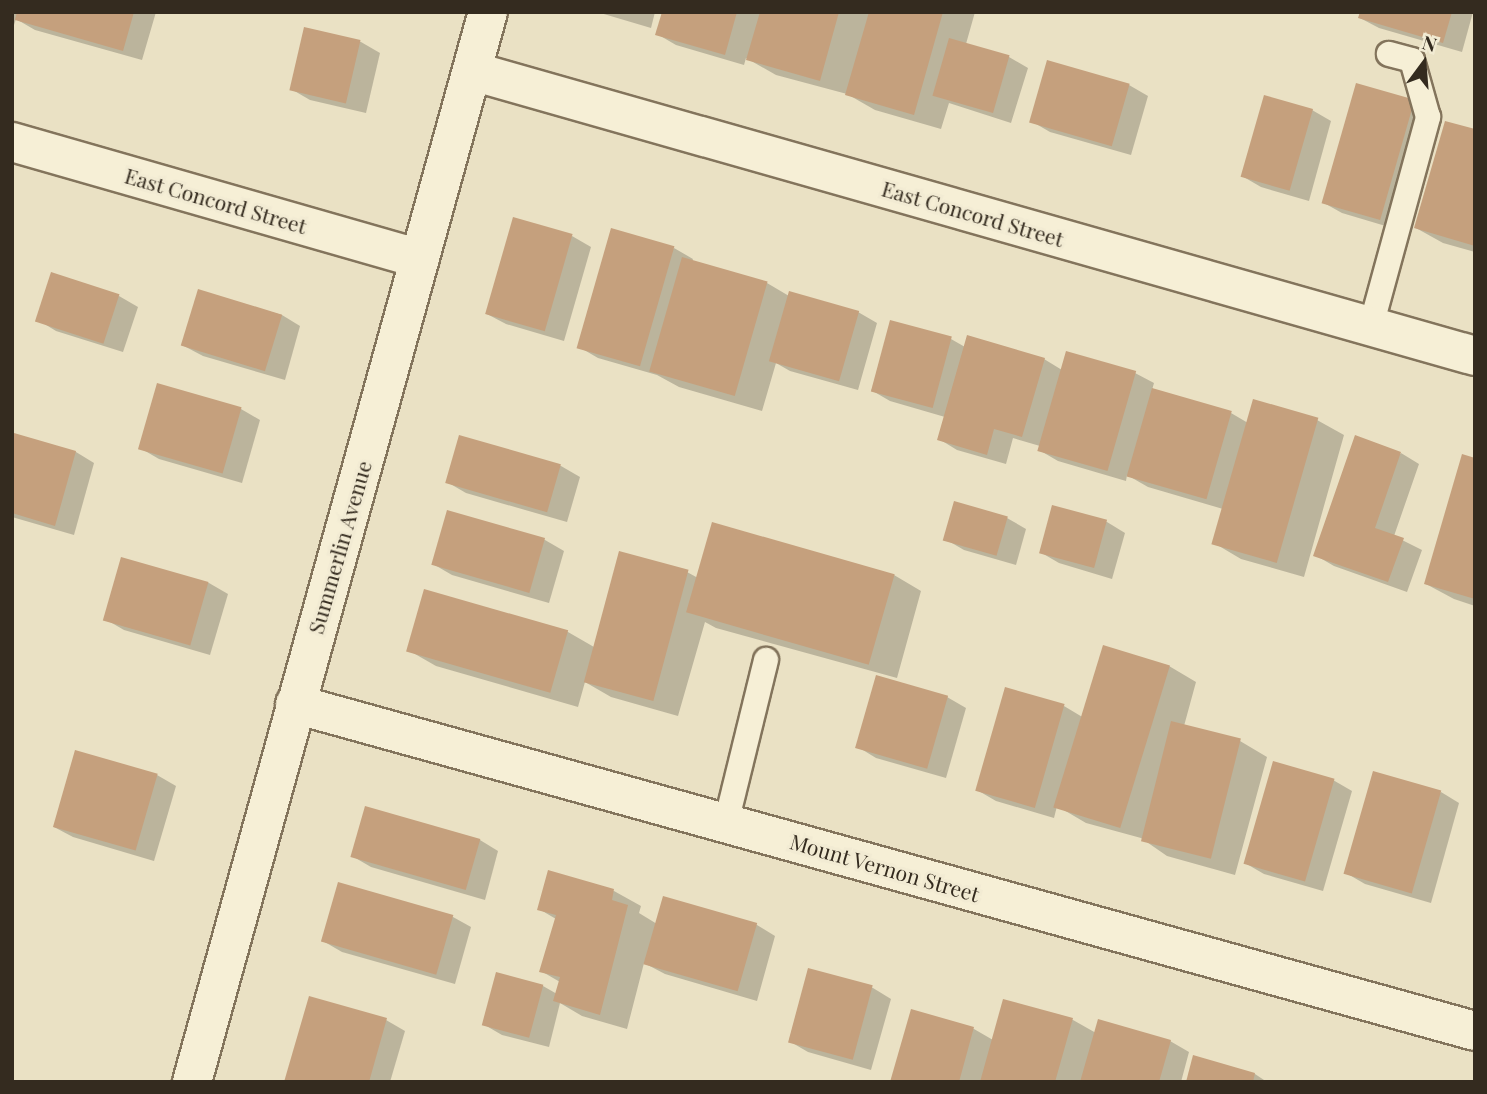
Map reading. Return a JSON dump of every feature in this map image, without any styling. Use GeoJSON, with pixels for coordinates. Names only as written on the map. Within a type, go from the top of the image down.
{"type":"FeatureCollection","features":[{"type":"Feature","properties":{"kind":"street","name":"Summerlin Avenue"},"geometry":{"type":"LineString","coordinates":[[192,1082],[488,12]]}},
{"type":"Feature","properties":{"kind":"street","name":"East Concord Street"},"geometry":{"type":"LineString","coordinates":[[472,71],[1475,356]]}},
{"type":"Feature","properties":{"kind":"street","name":"East Concord Street"},"geometry":{"type":"LineString","coordinates":[[12,142],[420,259]]}},
{"type":"Feature","properties":{"kind":"street","name":"Mount Vernon Street"},"geometry":{"type":"LineString","coordinates":[[295,704],[1475,1031]]}},
{"type":"Feature","properties":{"kind":"lane"},"geometry":{"type":"LineString","coordinates":[[1371,326],[1428,117],[1412,60],[1389,54]]}},
{"type":"Feature","properties":{"kind":"lane"},"geometry":{"type":"LineString","coordinates":[[726,823],[766,660]]}},
{"type":"Feature","properties":{"kind":"building"},"geometry":{"type":"Polygon","coordinates":[[[17,12],[134,12],[123,51],[15,20],[17,12]]]}},
{"type":"Feature","properties":{"kind":"building"},"geometry":{"type":"Polygon","coordinates":[[[662,12],[737,12],[725,55],[655,35],[662,12]]]}},
{"type":"Feature","properties":{"kind":"building"},"geometry":{"type":"Polygon","coordinates":[[[760,12],[839,12],[820,81],[746,60],[760,12]]]}},
{"type":"Feature","properties":{"kind":"building"},"geometry":{"type":"Polygon","coordinates":[[[869,12],[943,12],[914,115],[845,95],[869,12]]]}},
{"type":"Feature","properties":{"kind":"building"},"geometry":{"type":"Polygon","coordinates":[[[1360,12],[1452,12],[1443,43],[1358,18],[1360,12]]]}},
{"type":"Feature","properties":{"kind":"building"},"geometry":{"type":"Polygon","coordinates":[[[304,27],[361,40],[346,103],[289,90],[304,27]]]}},
{"type":"Feature","properties":{"kind":"building"},"geometry":{"type":"Polygon","coordinates":[[[949,38],[1010,55],[993,113],[932,96],[949,38]]]}},
{"type":"Feature","properties":{"kind":"building"},"geometry":{"type":"Polygon","coordinates":[[[1047,60],[1130,84],[1112,146],[1029,122],[1047,60]]]}},
{"type":"Feature","properties":{"kind":"building"},"geometry":{"type":"Polygon","coordinates":[[[1356,83],[1415,100],[1380,220],[1322,203],[1356,83]]]}},
{"type":"Feature","properties":{"kind":"building"},"geometry":{"type":"Polygon","coordinates":[[[1264,95],[1313,109],[1290,191],[1241,177],[1264,95]]]}},
{"type":"Feature","properties":{"kind":"building"},"geometry":{"type":"Polygon","coordinates":[[[1445,121],[1475,129],[1475,246],[1414,228],[1445,121]]]}},
{"type":"Feature","properties":{"kind":"building"},"geometry":{"type":"Polygon","coordinates":[[[513,217],[573,234],[545,331],[485,314],[513,217]]]}},
{"type":"Feature","properties":{"kind":"building"},"geometry":{"type":"Polygon","coordinates":[[[611,228],[674,246],[640,366],[577,348],[611,228]]]}},
{"type":"Feature","properties":{"kind":"building"},"geometry":{"type":"Polygon","coordinates":[[[682,257],[768,282],[735,396],[649,371],[682,257]]]}},
{"type":"Feature","properties":{"kind":"building"},"geometry":{"type":"Polygon","coordinates":[[[51,272],[119,294],[103,344],[35,321],[51,272]]]}},
{"type":"Feature","properties":{"kind":"building"},"geometry":{"type":"Polygon","coordinates":[[[198,289],[282,315],[265,371],[181,345],[198,289]]]}},
{"type":"Feature","properties":{"kind":"building"},"geometry":{"type":"Polygon","coordinates":[[[789,291],[859,311],[839,381],[769,361],[789,291]]]}},
{"type":"Feature","properties":{"kind":"building"},"geometry":{"type":"Polygon","coordinates":[[[890,320],[952,337],[933,408],[871,391],[890,320]]]}},
{"type":"Feature","properties":{"kind":"building"},"geometry":{"type":"Polygon","coordinates":[[[967,335],[1045,358],[1022,437],[994,429],[987,455],[937,440],[967,335]]]}},
{"type":"Feature","properties":{"kind":"building"},"geometry":{"type":"Polygon","coordinates":[[[1066,351],[1136,371],[1108,471],[1037,451],[1066,351]]]}},
{"type":"Feature","properties":{"kind":"building"},"geometry":{"type":"Polygon","coordinates":[[[157,383],[242,407],[223,474],[138,449],[157,383]]]}},
{"type":"Feature","properties":{"kind":"building"},"geometry":{"type":"Polygon","coordinates":[[[1152,388],[1232,411],[1206,499],[1127,476],[1152,388]]]}},
{"type":"Feature","properties":{"kind":"building"},"geometry":{"type":"Polygon","coordinates":[[[1253,399],[1318,418],[1277,563],[1211,544],[1253,399]]]}},
{"type":"Feature","properties":{"kind":"building"},"geometry":{"type":"Polygon","coordinates":[[[14,433],[76,451],[55,526],[12,513],[14,433]]]}},
{"type":"Feature","properties":{"kind":"building"},"geometry":{"type":"Polygon","coordinates":[[[459,435],[561,464],[547,512],[445,483],[459,435]]]}},
{"type":"Feature","properties":{"kind":"building"},"geometry":{"type":"Polygon","coordinates":[[[1355,435],[1401,452],[1375,528],[1404,538],[1388,582],[1313,556],[1355,435]]]}},
{"type":"Feature","properties":{"kind":"building"},"geometry":{"type":"Polygon","coordinates":[[[1462,454],[1475,458],[1475,599],[1424,584],[1462,454]]]}},
{"type":"Feature","properties":{"kind":"building"},"geometry":{"type":"Polygon","coordinates":[[[954,501],[1008,516],[997,556],[943,540],[954,501]]]}},
{"type":"Feature","properties":{"kind":"building"},"geometry":{"type":"Polygon","coordinates":[[[1052,505],[1107,520],[1094,568],[1039,553],[1052,505]]]}},
{"type":"Feature","properties":{"kind":"building"},"geometry":{"type":"Polygon","coordinates":[[[447,510],[545,538],[529,593],[431,565],[447,510]]]}},
{"type":"Feature","properties":{"kind":"building"},"geometry":{"type":"Polygon","coordinates":[[[712,522],[895,574],[869,665],[686,612],[712,522]]]}},
{"type":"Feature","properties":{"kind":"building"},"geometry":{"type":"Polygon","coordinates":[[[619,551],[689,570],[653,701],[584,682],[619,551]]]}},
{"type":"Feature","properties":{"kind":"building"},"geometry":{"type":"Polygon","coordinates":[[[121,557],[208,582],[190,646],[103,620],[121,557]]]}},
{"type":"Feature","properties":{"kind":"building"},"geometry":{"type":"Polygon","coordinates":[[[424,589],[568,630],[550,693],[406,651],[424,589]]]}},
{"type":"Feature","properties":{"kind":"building"},"geometry":{"type":"Polygon","coordinates":[[[1103,645],[1170,665],[1120,828],[1053,808],[1103,645]]]}},
{"type":"Feature","properties":{"kind":"building"},"geometry":{"type":"Polygon","coordinates":[[[876,675],[948,696],[927,769],[855,748],[876,675]]]}},
{"type":"Feature","properties":{"kind":"building"},"geometry":{"type":"Polygon","coordinates":[[[1005,687],[1065,704],[1035,808],[975,791],[1005,687]]]}},
{"type":"Feature","properties":{"kind":"building"},"geometry":{"type":"Polygon","coordinates":[[[1171,721],[1241,738],[1211,859],[1141,841],[1171,721]]]}},
{"type":"Feature","properties":{"kind":"building"},"geometry":{"type":"Polygon","coordinates":[[[75,750],[158,774],[136,851],[53,827],[75,750]]]}},
{"type":"Feature","properties":{"kind":"building"},"geometry":{"type":"Polygon","coordinates":[[[1273,761],[1335,779],[1305,881],[1244,864],[1273,761]]]}},
{"type":"Feature","properties":{"kind":"building"},"geometry":{"type":"Polygon","coordinates":[[[1373,771],[1441,791],[1412,893],[1344,874],[1373,771]]]}},
{"type":"Feature","properties":{"kind":"building"},"geometry":{"type":"Polygon","coordinates":[[[365,806],[480,839],[466,890],[350,857],[365,806]]]}},
{"type":"Feature","properties":{"kind":"building"},"geometry":{"type":"Polygon","coordinates":[[[548,870],[614,889],[612,900],[628,905],[600,1015],[553,1001],[560,977],[539,972],[556,915],[537,910],[548,870]]]}},
{"type":"Feature","properties":{"kind":"building"},"geometry":{"type":"Polygon","coordinates":[[[338,882],[453,915],[436,975],[321,942],[338,882]]]}},
{"type":"Feature","properties":{"kind":"building"},"geometry":{"type":"Polygon","coordinates":[[[663,896],[757,923],[738,991],[643,964],[663,896]]]}},
{"type":"Feature","properties":{"kind":"building"},"geometry":{"type":"Polygon","coordinates":[[[808,968],[873,985],[853,1060],[788,1042],[808,968]]]}},
{"type":"Feature","properties":{"kind":"building"},"geometry":{"type":"Polygon","coordinates":[[[496,972],[543,985],[529,1038],[482,1025],[496,972]]]}},
{"type":"Feature","properties":{"kind":"building"},"geometry":{"type":"Polygon","coordinates":[[[309,996],[387,1018],[369,1082],[284,1082],[309,996]]]}},
{"type":"Feature","properties":{"kind":"building"},"geometry":{"type":"Polygon","coordinates":[[[1003,999],[1073,1018],[1055,1082],[980,1082],[1003,999]]]}},
{"type":"Feature","properties":{"kind":"building"},"geometry":{"type":"Polygon","coordinates":[[[911,1009],[974,1027],[959,1082],[890,1082],[911,1009]]]}},
{"type":"Feature","properties":{"kind":"building"},"geometry":{"type":"Polygon","coordinates":[[[1098,1019],[1171,1040],[1159,1082],[1080,1082],[1098,1019]]]}},
{"type":"Feature","properties":{"kind":"building"},"geometry":{"type":"Polygon","coordinates":[[[1193,1055],[1255,1073],[1253,1082],[1186,1082],[1193,1055]]]}}]}
